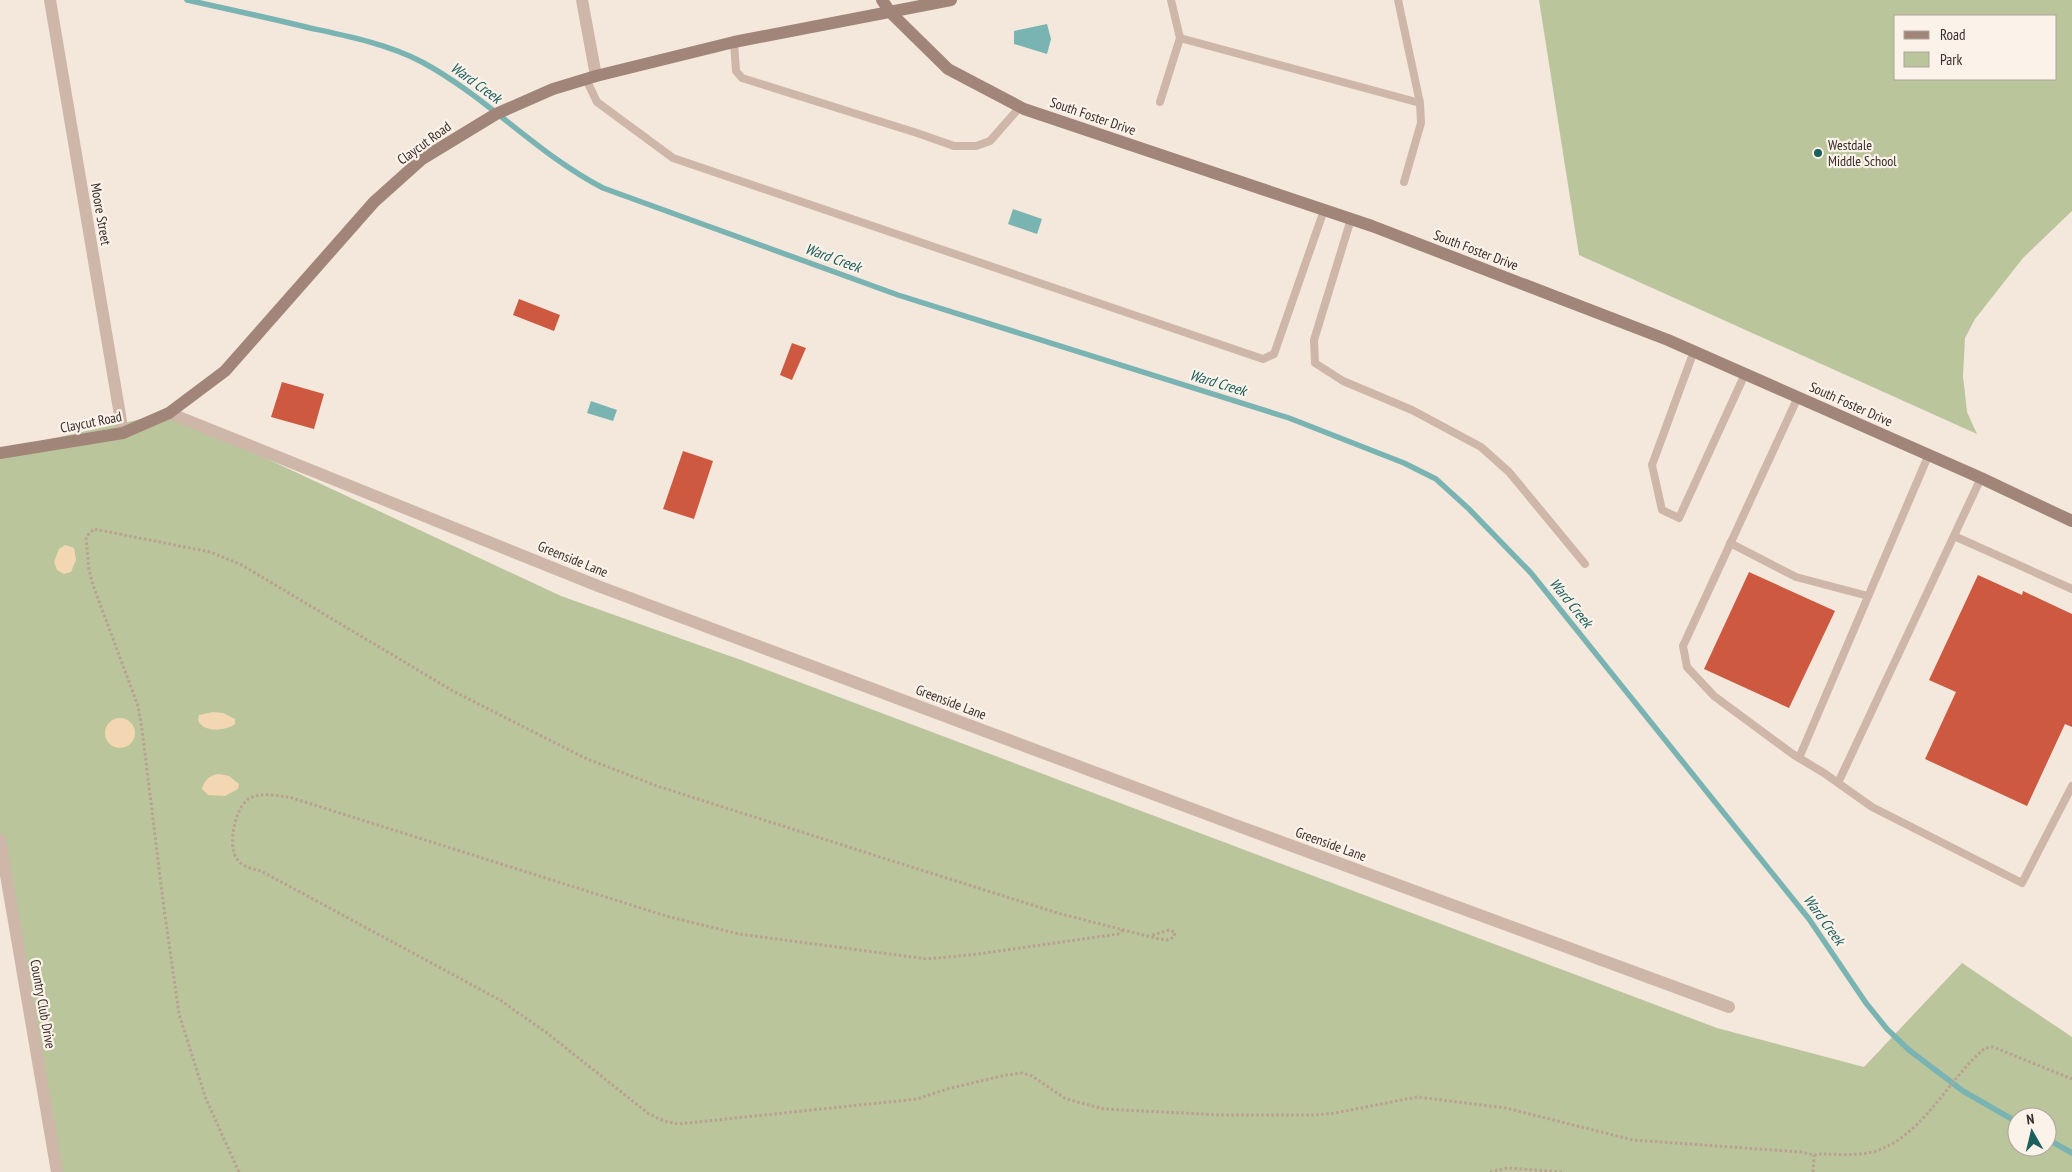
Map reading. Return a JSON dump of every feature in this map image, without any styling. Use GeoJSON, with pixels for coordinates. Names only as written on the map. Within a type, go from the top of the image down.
{"type":"FeatureCollection","features":[{"type":"Feature","properties":{"kind":"street","name":"Moore Street"},"geometry":{"type":"LineString","coordinates":[[50,0],[123,433]]}},
{"type":"Feature","properties":{"kind":"street"},"geometry":{"type":"LineString","coordinates":[[582,0],[591,78]]}},
{"type":"Feature","properties":{"kind":"street","name":"South Foster Drive"},"geometry":{"type":"LineString","coordinates":[[882,0],[890,12],[948,69],[1020,107],[1351,219],[1694,351],[1928,454],[2072,521]]}},
{"type":"Feature","properties":{"kind":"street","name":"Claycut Road"},"geometry":{"type":"LineString","coordinates":[[0,453],[123,433],[169,414],[225,371],[374,202],[422,160],[460,134],[496,114],[536,96],[591,78],[734,42],[950,0]]}},
{"type":"Feature","properties":{"kind":"street","name":"Greenside Lane"},"geometry":{"type":"LineString","coordinates":[[169,414],[598,586],[1230,823],[1729,1007]]}},
{"type":"Feature","properties":{"kind":"street","name":"Country Club Drive"},"geometry":{"type":"LineString","coordinates":[[0,840],[57,1172]]}},
{"type":"Feature","properties":{"kind":"lane"},"geometry":{"type":"LineString","coordinates":[[1160,102],[1180,38],[1171,0]]}},
{"type":"Feature","properties":{"kind":"lane"},"geometry":{"type":"LineString","coordinates":[[1398,0],[1420,103],[1421,123],[1404,182]]}},
{"type":"Feature","properties":{"kind":"lane"},"geometry":{"type":"LineString","coordinates":[[1180,38],[1420,103]]}},
{"type":"Feature","properties":{"kind":"lane"},"geometry":{"type":"LineString","coordinates":[[734,42],[736,72],[742,78],[954,146],[976,146],[990,141],[1020,107]]}},
{"type":"Feature","properties":{"kind":"lane"},"geometry":{"type":"LineString","coordinates":[[591,78],[597,102],[673,158],[1263,359],[1274,354],[1324,210]]}},
{"type":"Feature","properties":{"kind":"lane"},"geometry":{"type":"LineString","coordinates":[[1351,219],[1314,340],[1315,363],[1343,381],[1412,410],[1481,447],[1509,472],[1585,564]]}},
{"type":"Feature","properties":{"kind":"lane"},"geometry":{"type":"LineString","coordinates":[[1694,351],[1652,465],[1662,510],[1679,518],[1745,374]]}},
{"type":"Feature","properties":{"kind":"lane"},"geometry":{"type":"LineString","coordinates":[[1798,397],[1683,646],[1687,667],[1714,696],[1799,758],[1872,807],[2022,882],[2072,786]]}},
{"type":"Feature","properties":{"kind":"lane"},"geometry":{"type":"LineString","coordinates":[[1799,758],[1928,454]]}},
{"type":"Feature","properties":{"kind":"lane"},"geometry":{"type":"LineString","coordinates":[[1838,783],[1981,478]]}},
{"type":"Feature","properties":{"kind":"lane"},"geometry":{"type":"LineString","coordinates":[[1954,536],[2072,589]]}},
{"type":"Feature","properties":{"kind":"lane"},"geometry":{"type":"LineString","coordinates":[[1730,543],[1796,577],[1868,596]]}},
{"type":"Feature","properties":{"kind":"path"},"geometry":{"type":"LineString","coordinates":[[239,1172],[206,1099],[179,1014],[138,706],[88,570],[86,537],[94,529],[210,552],[240,564],[453,692],[585,758],[656,786],[1061,914],[1159,939],[1168,940],[1174,937],[1175,932],[1170,930],[1150,936]]}},
{"type":"Feature","properties":{"kind":"path"},"geometry":{"type":"LineString","coordinates":[[1123,930],[1118,934],[978,954],[927,959],[739,934],[666,916],[289,797],[262,795],[250,798],[237,814],[233,836],[233,848],[236,858],[243,865],[262,871],[500,1000],[547,1033],[649,1114],[664,1121],[678,1124],[917,1099],[947,1089],[1022,1073],[1032,1076],[1066,1099],[1104,1108],[1221,1115],[1315,1115],[1335,1114],[1416,1097],[1506,1108],[1633,1140],[1801,1152],[1814,1155],[1863,1154],[1874,1151],[1902,1136],[1926,1114],[1985,1048],[1993,1048],[2072,1079]]}},
{"type":"Feature","properties":{"kind":"path"},"geometry":{"type":"LineString","coordinates":[[1813,1172],[1814,1155]]}},
{"type":"Feature","properties":{"kind":"path"},"geometry":{"type":"LineString","coordinates":[[1490,1172],[1507,1168],[1562,1172]]}},
{"type":"Feature","properties":{"kind":"green space","name":"Westdale Middle School"},"geometry":{"type":"Polygon","coordinates":[[[1539,0],[2072,0],[2072,211],[2023,258],[1975,319],[1965,338],[1963,376],[1967,412],[1977,434],[1579,255],[1539,0]]]}},
{"type":"Feature","properties":{"kind":"green space"},"geometry":{"type":"Polygon","coordinates":[[[169,413],[561,596],[741,660],[1717,1028],[1864,1067],[1962,963],[2072,1037],[2072,1172],[56,1172],[0,844],[0,450],[169,413]]]}},
{"type":"Feature","properties":{"kind":"sand"},"geometry":{"type":"Polygon","coordinates":[[[65,545],[74,548],[76,560],[71,572],[64,574],[57,570],[54,562],[59,549],[65,545]]]}},
{"type":"Feature","properties":{"kind":"sand"},"geometry":{"type":"Polygon","coordinates":[[[213,712],[223,713],[235,719],[235,724],[226,728],[209,729],[200,724],[198,720],[199,715],[213,712]]]}},
{"type":"Feature","properties":{"kind":"sand"},"geometry":{"type":"Polygon","coordinates":[[[120,718],[131,722],[135,733],[131,744],[120,748],[109,744],[105,733],[109,722],[120,718]]]}},
{"type":"Feature","properties":{"kind":"sand"},"geometry":{"type":"Polygon","coordinates":[[[219,774],[229,776],[239,784],[238,789],[225,796],[208,795],[202,789],[204,783],[210,777],[219,774]]]}},
{"type":"Feature","properties":{"kind":"water"},"geometry":{"type":"Polygon","coordinates":[[[1047,24],[1051,39],[1047,54],[1014,44],[1014,31],[1047,24]]]}},
{"type":"Feature","properties":{"kind":"water"},"geometry":{"type":"Polygon","coordinates":[[[1013,209],[1042,219],[1037,234],[1008,224],[1013,209]]]}},
{"type":"Feature","properties":{"kind":"water"},"geometry":{"type":"Polygon","coordinates":[[[591,401],[617,410],[613,421],[587,413],[591,401]]]}},
{"type":"Feature","properties":{"kind":"building"},"geometry":{"type":"Polygon","coordinates":[[[519,299],[560,315],[554,331],[513,315],[519,299]]]}},
{"type":"Feature","properties":{"kind":"building"},"geometry":{"type":"Polygon","coordinates":[[[792,343],[806,348],[792,380],[780,375],[792,343]]]}},
{"type":"Feature","properties":{"kind":"building"},"geometry":{"type":"Polygon","coordinates":[[[282,382],[324,394],[314,429],[271,417],[282,382]]]}},
{"type":"Feature","properties":{"kind":"building"},"geometry":{"type":"Polygon","coordinates":[[[683,451],[713,461],[694,519],[663,509],[683,451]]]}},
{"type":"Feature","properties":{"kind":"building"},"geometry":{"type":"Polygon","coordinates":[[[1749,572],[1835,611],[1789,708],[1704,669],[1749,572]]]}},
{"type":"Feature","properties":{"kind":"building"},"geometry":{"type":"Polygon","coordinates":[[[1978,575],[2022,595],[2023,591],[2072,614],[2072,727],[2065,724],[2027,806],[1925,759],[1956,692],[1929,680],[1978,575]]]}},
{"type":"Feature","properties":{"kind":"waterway","name":"Ward Creek"},"geometry":{"type":"LineString","coordinates":[[187,0],[353,38],[395,50],[422,62],[446,76],[556,159],[603,188],[898,295],[1289,418],[1404,463],[1436,479],[1469,509],[1531,573],[1809,919],[1866,1003],[1887,1029],[1909,1050],[1963,1091],[2007,1116]]}},
{"type":"Feature","properties":{"kind":"waterway","name":"Ward Creek"},"geometry":{"type":"LineString","coordinates":[[2057,1145],[2072,1153]]}},
{"type":"Feature","properties":{"kind":"place","name":"Westdale Middle School"},"geometry":{"type":"Point","coordinates":[1818,153]}}]}
